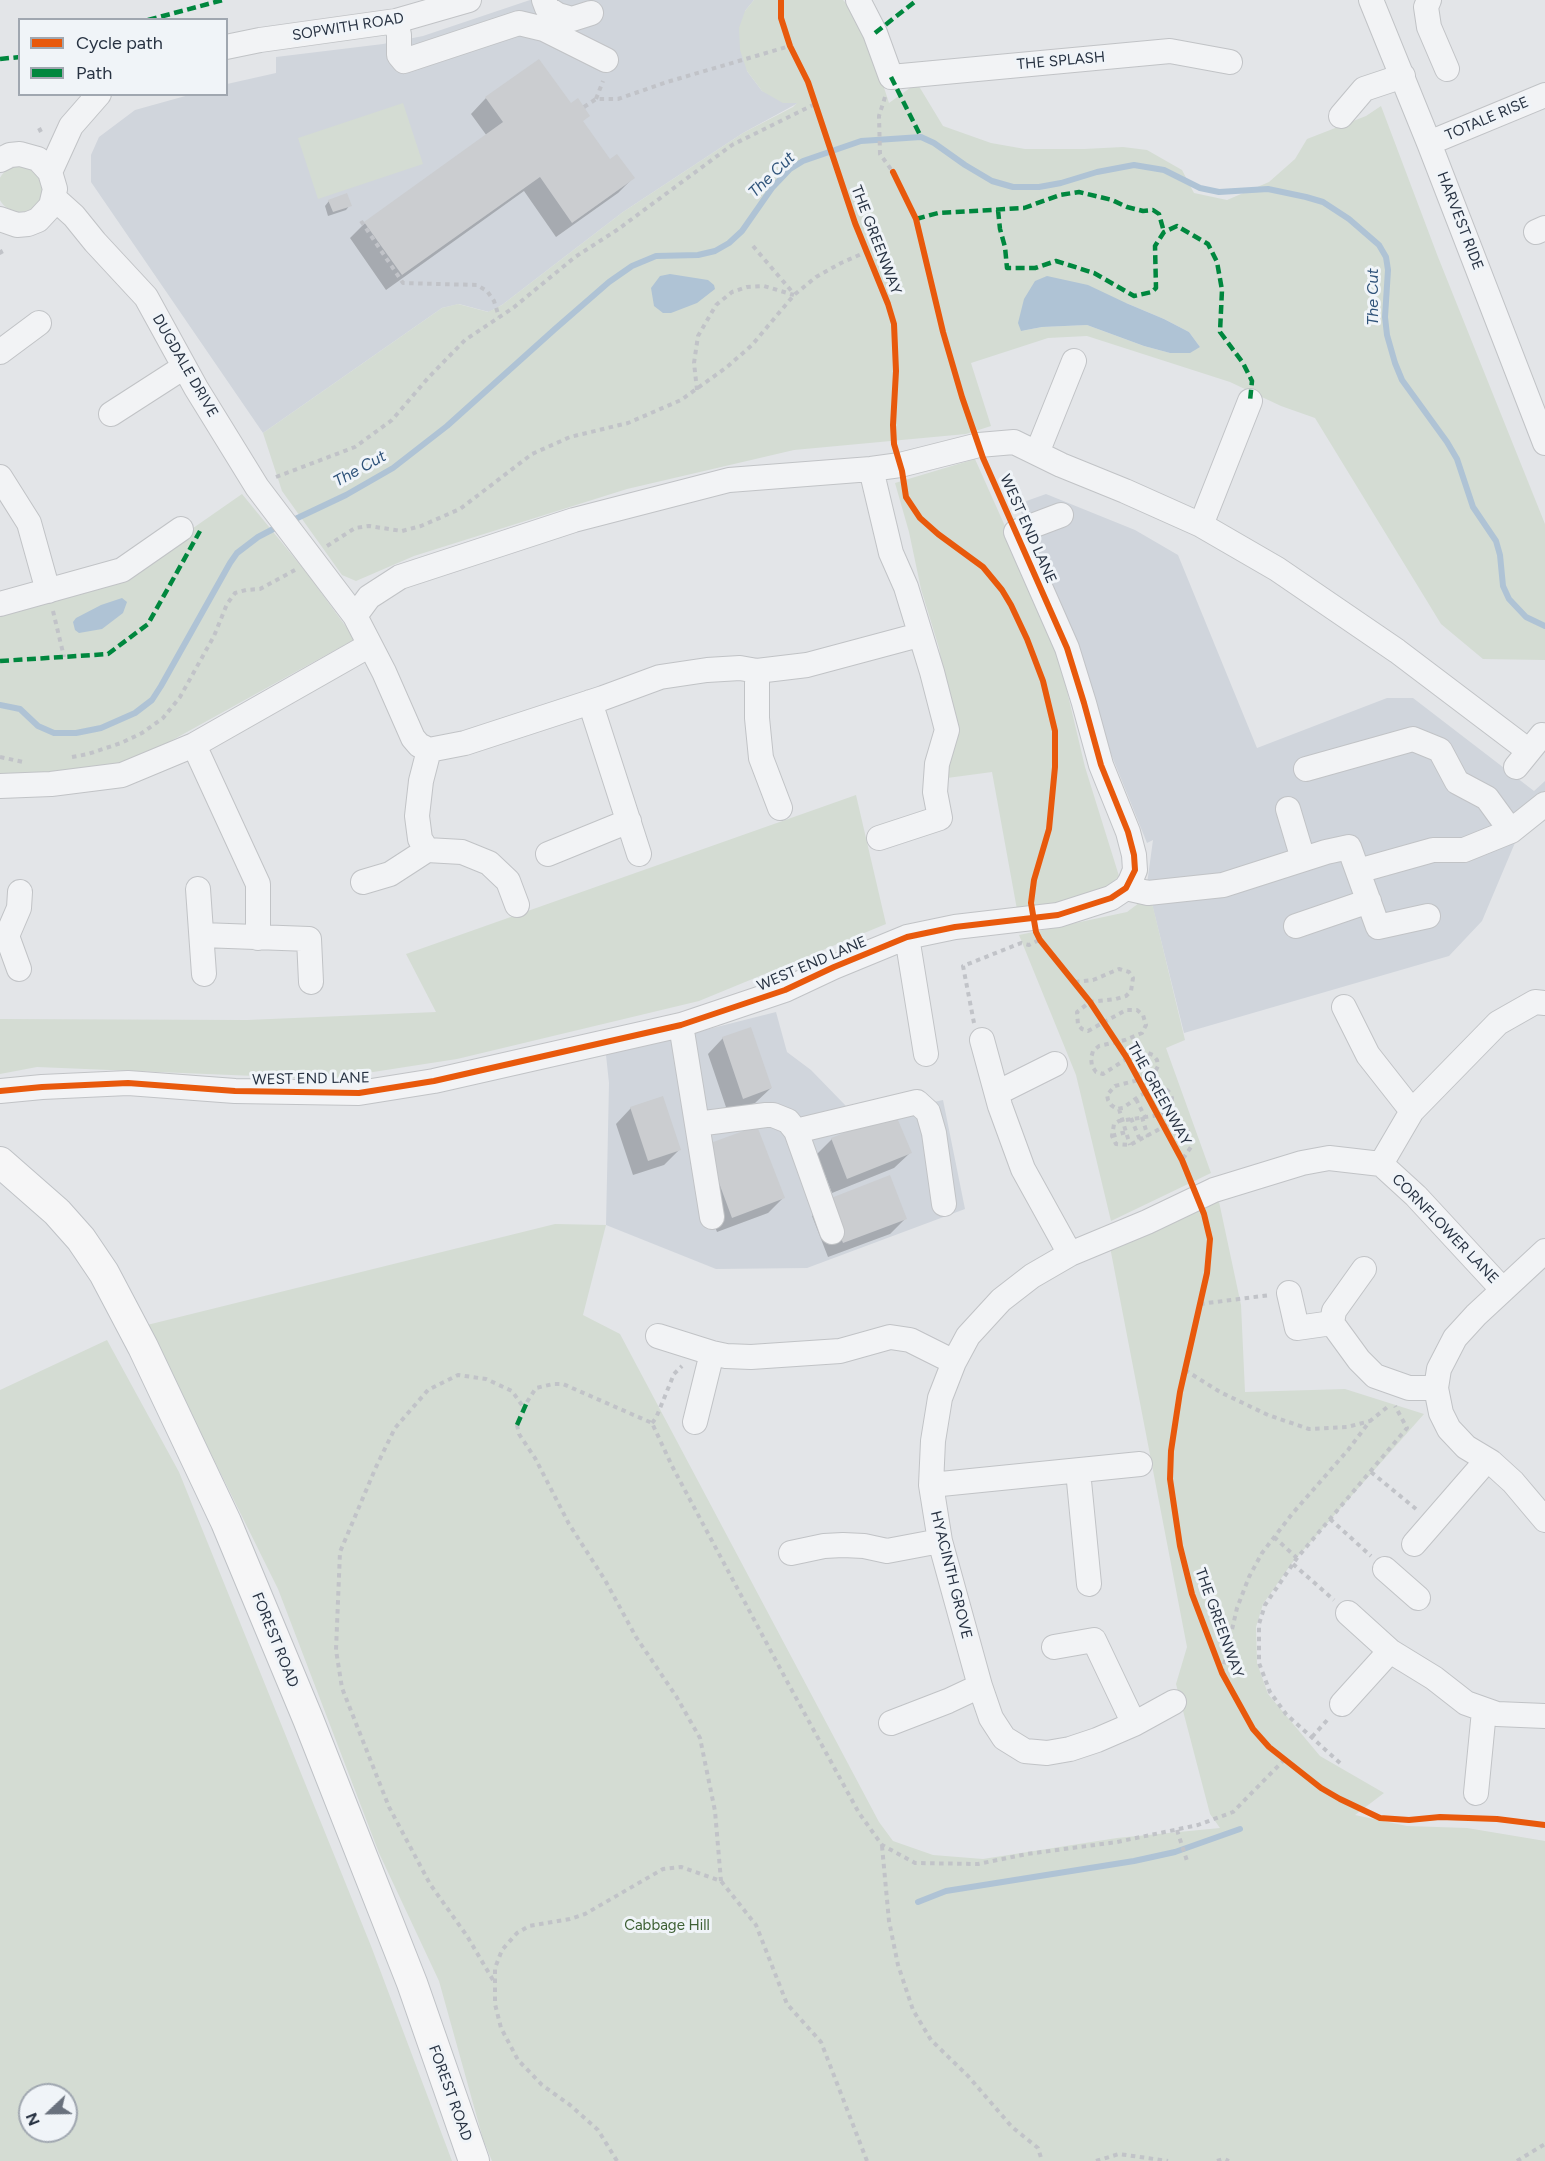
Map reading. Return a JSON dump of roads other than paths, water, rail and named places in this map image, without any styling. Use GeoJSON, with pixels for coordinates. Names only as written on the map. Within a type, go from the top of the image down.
{"type":"FeatureCollection","features":[{"type":"Feature","properties":{"kind":"main road","name":"FOREST ROAD"},"geometry":{"type":"LineString","coordinates":[[0,1162],[57,1212],[81,1239],[104,1273],[143,1347],[226,1522],[308,1719],[412,1983],[474,2161]]}},
{"type":"Feature","properties":{"kind":"street","name":"SOPWITH ROAD"},"geometry":{"type":"LineString","coordinates":[[228,47],[396,21],[469,0]]}},
{"type":"Feature","properties":{"kind":"street"},"geometry":{"type":"LineString","coordinates":[[519,23],[523,15],[544,0],[547,8],[558,15],[572,19],[591,13]]}},
{"type":"Feature","properties":{"kind":"street","name":"THE SPLASH"},"geometry":{"type":"LineString","coordinates":[[858,0],[875,33],[891,76],[1170,51],[1230,62]]}},
{"type":"Feature","properties":{"kind":"street","name":"HARVEST RIDE"},"geometry":{"type":"LineString","coordinates":[[1371,0],[1430,143],[1545,442]]}},
{"type":"Feature","properties":{"kind":"street"},"geometry":{"type":"LineString","coordinates":[[1429,0],[1426,7],[1429,27],[1447,69]]}},
{"type":"Feature","properties":{"kind":"street"},"geometry":{"type":"LineString","coordinates":[[396,21],[399,55],[404,61],[519,23],[544,29],[606,60]]}},
{"type":"Feature","properties":{"kind":"street"},"geometry":{"type":"LineString","coordinates":[[1341,116],[1364,89],[1403,76]]}},
{"type":"Feature","properties":{"kind":"street","name":"TOTALE RISE"},"geometry":{"type":"LineString","coordinates":[[1430,143],[1545,95]]}},
{"type":"Feature","properties":{"kind":"street"},"geometry":{"type":"LineString","coordinates":[[30,155],[70,126],[97,96]]}},
{"type":"Feature","properties":{"kind":"street"},"geometry":{"type":"LineString","coordinates":[[50,172],[70,126]]}},
{"type":"Feature","properties":{"kind":"street"},"geometry":{"type":"LineString","coordinates":[[0,159],[20,154],[38,159],[50,172],[55,189],[54,198],[45,214],[10,234]]}},
{"type":"Feature","properties":{"kind":"street","name":"DUGDALE DRIVE"},"geometry":{"type":"LineString","coordinates":[[54,198],[74,216],[146,297],[184,367],[223,431],[268,488],[308,553],[355,616],[384,672],[413,738],[419,745],[429,750]]}},
{"type":"Feature","properties":{"kind":"street","name":"DUGDALE DRIVE"},"geometry":{"type":"LineString","coordinates":[[10,234],[95,242]]}},
{"type":"Feature","properties":{"kind":"street"},"geometry":{"type":"LineString","coordinates":[[0,352],[39,323]]}},
{"type":"Feature","properties":{"kind":"street"},"geometry":{"type":"LineString","coordinates":[[1037,453],[1074,361]]}},
{"type":"Feature","properties":{"kind":"street"},"geometry":{"type":"LineString","coordinates":[[111,414],[184,367]]}},
{"type":"Feature","properties":{"kind":"street"},"geometry":{"type":"LineString","coordinates":[[1201,525],[1250,400]]}},
{"type":"Feature","properties":{"kind":"street"},"geometry":{"type":"LineString","coordinates":[[355,616],[369,597],[400,577],[574,520],[729,480],[871,469],[988,445],[1014,442],[1201,525],[1277,570],[1398,651],[1529,751]]}},
{"type":"Feature","properties":{"kind":"street"},"geometry":{"type":"LineString","coordinates":[[871,469],[891,553],[906,587],[947,730],[937,764],[934,792],[940,818],[879,838]]}},
{"type":"Feature","properties":{"kind":"street"},"geometry":{"type":"LineString","coordinates":[[0,477],[29,523],[48,591]]}},
{"type":"Feature","properties":{"kind":"street","name":"WEST END LANE"},"geometry":{"type":"LineString","coordinates":[[0,1091],[128,1083],[235,1091],[359,1093],[434,1081],[681,1025],[732,1010],[907,938],[955,927],[1036,928],[1058,915],[1111,898],[1126,888],[1135,870],[1134,855],[1128,832],[1101,765],[1067,648],[1016,532],[1061,515]]}},
{"type":"Feature","properties":{"kind":"street"},"geometry":{"type":"LineString","coordinates":[[0,604],[122,570],[181,529]]}},
{"type":"Feature","properties":{"kind":"street"},"geometry":{"type":"LineString","coordinates":[[427,850],[420,839],[417,816],[421,781],[429,750],[465,743],[660,677],[707,670],[740,668],[757,671],[807,665],[920,635]]}},
{"type":"Feature","properties":{"kind":"street"},"geometry":{"type":"LineString","coordinates":[[0,786],[51,784],[122,775],[194,745],[370,645]]}},
{"type":"Feature","properties":{"kind":"street"},"geometry":{"type":"LineString","coordinates":[[757,671],[757,718],[761,758],[780,808]]}},
{"type":"Feature","properties":{"kind":"street"},"geometry":{"type":"LineString","coordinates":[[590,702],[639,854]]}},
{"type":"Feature","properties":{"kind":"street"},"geometry":{"type":"LineString","coordinates":[[1305,769],[1413,739],[1440,750],[1458,782],[1487,798],[1510,831]]}},
{"type":"Feature","properties":{"kind":"street"},"geometry":{"type":"LineString","coordinates":[[194,745],[258,884],[258,938]]}},
{"type":"Feature","properties":{"kind":"street"},"geometry":{"type":"LineString","coordinates":[[1358,871],[1433,850],[1464,850],[1510,831],[1545,804]]}},
{"type":"Feature","properties":{"kind":"street"},"geometry":{"type":"LineString","coordinates":[[1288,809],[1303,859]]}},
{"type":"Feature","properties":{"kind":"street"},"geometry":{"type":"LineString","coordinates":[[548,854],[629,821]]}},
{"type":"Feature","properties":{"kind":"street"},"geometry":{"type":"LineString","coordinates":[[1126,888],[1148,893],[1222,885],[1349,847],[1378,927],[1428,916]]}},
{"type":"Feature","properties":{"kind":"street"},"geometry":{"type":"LineString","coordinates":[[363,882],[390,874],[427,850],[462,852],[489,863],[508,881],[517,905]]}},
{"type":"Feature","properties":{"kind":"street"},"geometry":{"type":"LineString","coordinates":[[198,889],[204,974]]}},
{"type":"Feature","properties":{"kind":"street"},"geometry":{"type":"LineString","coordinates":[[20,892],[19,908],[4,936],[20,969]]}},
{"type":"Feature","properties":{"kind":"street"},"geometry":{"type":"LineString","coordinates":[[1296,926],[1368,901]]}},
{"type":"Feature","properties":{"kind":"street"},"geometry":{"type":"LineString","coordinates":[[202,936],[309,939],[311,982]]}},
{"type":"Feature","properties":{"kind":"street"},"geometry":{"type":"LineString","coordinates":[[907,938],[927,1054]]}},
{"type":"Feature","properties":{"kind":"street"},"geometry":{"type":"LineString","coordinates":[[1381,1164],[1412,1111],[1498,1023],[1535,1002],[1545,1004]]}},
{"type":"Feature","properties":{"kind":"street"},"geometry":{"type":"LineString","coordinates":[[1344,1007],[1368,1055],[1412,1111]]}},
{"type":"Feature","properties":{"kind":"street"},"geometry":{"type":"LineString","coordinates":[[681,1025],[712,1217]]}},
{"type":"Feature","properties":{"kind":"street"},"geometry":{"type":"LineString","coordinates":[[982,1040],[1023,1169],[1070,1254]]}},
{"type":"Feature","properties":{"kind":"street"},"geometry":{"type":"LineString","coordinates":[[997,1093],[1055,1064]]}},
{"type":"Feature","properties":{"kind":"street"},"geometry":{"type":"LineString","coordinates":[[795,1131],[917,1102],[928,1112],[934,1133],[944,1204]]}},
{"type":"Feature","properties":{"kind":"street"},"geometry":{"type":"LineString","coordinates":[[697,1124],[773,1115],[788,1121],[795,1131],[832,1232]]}},
{"type":"Feature","properties":{"kind":"street","name":"CORNFLOWER LANE"},"geometry":{"type":"LineString","coordinates":[[1116,1236],[1196,1193],[1302,1163],[1329,1158],[1381,1164],[1416,1196],[1503,1290]]}},
{"type":"Feature","properties":{"kind":"street","name":"HYACINTH GROVE"},"geometry":{"type":"LineString","coordinates":[[1116,1236],[1070,1254],[1032,1276],[1001,1300],[968,1336],[954,1362],[940,1398],[932,1452],[931,1485],[940,1540],[980,1686],[991,1718],[1004,1738],[1025,1751],[1047,1754],[1070,1749],[1134,1724],[1174,1702]]}},
{"type":"Feature","properties":{"kind":"street"},"geometry":{"type":"LineString","coordinates":[[1545,1251],[1455,1338],[1439,1369],[1436,1388],[1441,1413],[1449,1429],[1466,1447],[1487,1460],[1513,1482],[1545,1520]]}},
{"type":"Feature","properties":{"kind":"street"},"geometry":{"type":"LineString","coordinates":[[1364,1269],[1334,1311],[1332,1323],[1359,1360],[1375,1376],[1408,1388],[1436,1388]]}},
{"type":"Feature","properties":{"kind":"street"},"geometry":{"type":"LineString","coordinates":[[1289,1293],[1297,1328],[1332,1323]]}},
{"type":"Feature","properties":{"kind":"street"},"geometry":{"type":"LineString","coordinates":[[658,1336],[726,1356],[751,1357],[840,1351],[890,1337],[910,1340],[954,1362]]}},
{"type":"Feature","properties":{"kind":"street"},"geometry":{"type":"LineString","coordinates":[[695,1422],[704,1351]]}},
{"type":"Feature","properties":{"kind":"street"},"geometry":{"type":"LineString","coordinates":[[1414,1544],[1487,1460]]}},
{"type":"Feature","properties":{"kind":"street"},"geometry":{"type":"LineString","coordinates":[[931,1485],[1140,1464]]}},
{"type":"Feature","properties":{"kind":"street"},"geometry":{"type":"LineString","coordinates":[[1078,1471],[1089,1584]]}},
{"type":"Feature","properties":{"kind":"street"},"geometry":{"type":"LineString","coordinates":[[791,1553],[824,1546],[843,1545],[864,1546],[887,1551],[940,1540]]}},
{"type":"Feature","properties":{"kind":"street"},"geometry":{"type":"LineString","coordinates":[[1385,1569],[1418,1598]]}},
{"type":"Feature","properties":{"kind":"street"},"geometry":{"type":"LineString","coordinates":[[1348,1612],[1390,1652],[1434,1678],[1466,1703],[1497,1714],[1545,1716]]}},
{"type":"Feature","properties":{"kind":"street"},"geometry":{"type":"LineString","coordinates":[[1054,1647],[1094,1640],[1134,1724]]}},
{"type":"Feature","properties":{"kind":"street"},"geometry":{"type":"LineString","coordinates":[[1342,1704],[1390,1652]]}},
{"type":"Feature","properties":{"kind":"street"},"geometry":{"type":"LineString","coordinates":[[891,1723],[980,1686]]}},
{"type":"Feature","properties":{"kind":"street"},"geometry":{"type":"LineString","coordinates":[[1476,1793],[1484,1711]]}},
{"type":"Feature","properties":{"kind":"water"},"geometry":{"type":"Polygon","coordinates":[[[670,274],[708,280],[715,289],[697,303],[671,313],[663,313],[654,306],[651,288],[660,276],[670,274]]]}},
{"type":"Feature","properties":{"kind":"water"},"geometry":{"type":"Polygon","coordinates":[[[1047,276],[1088,285],[1164,319],[1189,332],[1200,347],[1190,353],[1170,353],[1087,325],[1042,327],[1021,331],[1018,323],[1024,299],[1035,281],[1047,276]]]}},
{"type":"Feature","properties":{"kind":"water"},"geometry":{"type":"Polygon","coordinates":[[[122,598],[127,602],[123,613],[102,629],[79,633],[75,630],[73,622],[76,618],[101,605],[122,598]]]}},
{"type":"Feature","properties":{"kind":"waterway","name":"The Cut"},"geometry":{"type":"LineString","coordinates":[[289,522],[346,495],[393,468],[447,426],[609,282],[632,266],[656,256],[698,255],[715,251],[729,243],[742,231],[772,188],[790,169],[803,161],[861,141],[921,137],[992,181],[1013,187],[1039,187],[1134,165],[1164,170],[1200,188],[1219,192],[1268,189],[1306,197],[1323,202],[1349,219],[1379,245],[1386,257],[1388,270],[1385,317],[1387,335],[1402,380],[1457,459],[1473,507],[1496,541],[1500,555],[1503,586],[1509,599],[1526,617],[1545,626]]}},
{"type":"Feature","properties":{"kind":"waterway","name":"The Cut"},"geometry":{"type":"LineString","coordinates":[[0,705],[20,709],[38,726],[54,733],[76,733],[101,728],[135,713],[152,700],[161,686],[237,553],[258,537],[279,526]]}},
{"type":"Feature","properties":{"kind":"waterway"},"geometry":{"type":"LineString","coordinates":[[918,1902],[946,1891],[1134,1861],[1175,1852],[1240,1829]]}},
{"type":"Feature","properties":{"kind":"park label","name":"Cabbage Hill"},"geometry":{"type":"Point","coordinates":[667,1926]}}]}
